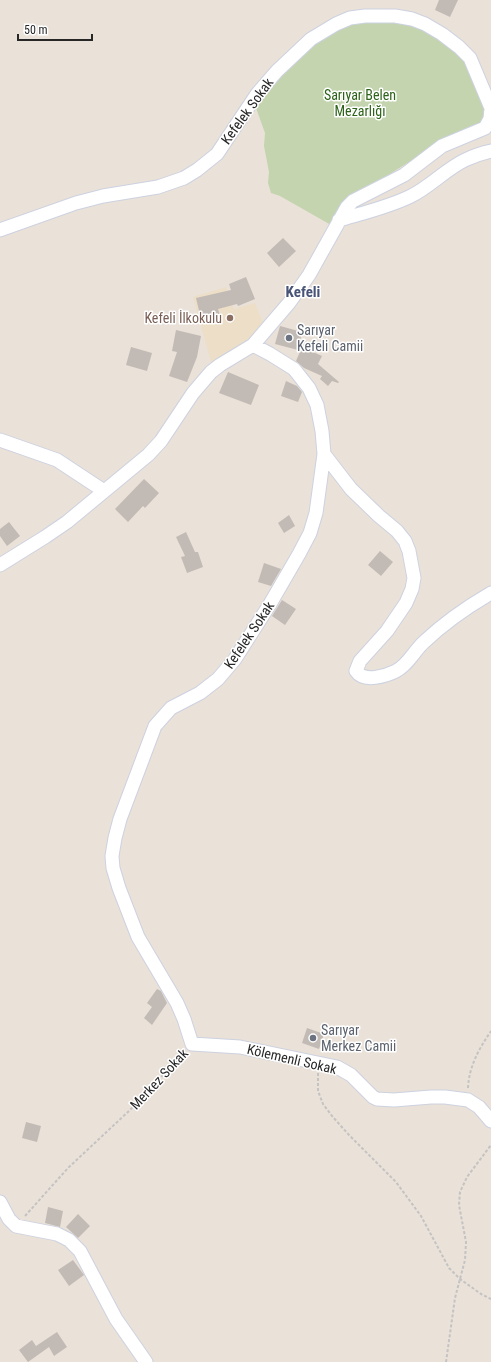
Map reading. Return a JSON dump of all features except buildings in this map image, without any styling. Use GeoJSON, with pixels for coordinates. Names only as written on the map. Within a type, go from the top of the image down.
{"type":"FeatureCollection","features":[{"type":"Feature","properties":{"kind":"street","name":"Kefelek Sokak"},"geometry":{"type":"LineString","coordinates":[[0,230],[76,203],[103,196],[158,187],[184,178],[217,154],[257,94],[277,70],[311,39],[336,24],[350,18],[365,16],[395,16],[412,19],[425,24],[442,34],[470,58],[491,108],[490,119],[485,128],[442,146],[404,175],[353,201],[347,207],[324,250],[290,303],[253,345],[220,365],[212,372],[193,393],[161,441],[148,455],[67,522],[46,537],[0,565]]}},
{"type":"Feature","properties":{"kind":"street"},"geometry":{"type":"LineString","coordinates":[[339,220],[411,196],[427,187],[464,160],[491,151]]}},
{"type":"Feature","properties":{"kind":"street","name":"Kefelek Sokak"},"geometry":{"type":"LineString","coordinates":[[112,856],[120,819],[155,726],[170,708],[200,693],[218,679],[235,659],[270,604],[299,554],[310,533],[316,513],[324,454],[322,431],[316,405],[309,388],[294,370],[253,345]]}},
{"type":"Feature","properties":{"kind":"street"},"geometry":{"type":"LineString","coordinates":[[0,440],[57,460],[104,491]]}},
{"type":"Feature","properties":{"kind":"street"},"geometry":{"type":"LineString","coordinates":[[324,454],[351,489],[397,531],[405,541],[412,564],[414,578],[406,603],[387,631],[360,661],[356,671],[358,675],[366,677],[380,677],[396,671],[403,666],[422,643],[440,628],[491,593]]}},
{"type":"Feature","properties":{"kind":"street","name":"Merkez Sokak"},"geometry":{"type":"LineString","coordinates":[[112,856],[113,868],[119,888],[138,937],[177,1003],[192,1044]]}},
{"type":"Feature","properties":{"kind":"street","name":"Kölemenli Sokak"},"geometry":{"type":"LineString","coordinates":[[192,1044],[240,1047],[318,1062],[336,1067],[350,1075],[372,1097],[377,1099],[394,1100],[417,1097],[438,1097],[468,1100]]}},
{"type":"Feature","properties":{"kind":"street"},"geometry":{"type":"LineString","coordinates":[[468,1100],[479,1107],[491,1122]]}},
{"type":"Feature","properties":{"kind":"street"},"geometry":{"type":"LineString","coordinates":[[0,1202],[9,1219],[16,1226],[57,1234],[69,1240],[80,1251],[116,1319],[146,1362]]}},
{"type":"Feature","properties":{"kind":"path"},"geometry":{"type":"LineString","coordinates":[[468,1100],[468,1082],[472,1066],[480,1048],[491,1031]]}},
{"type":"Feature","properties":{"kind":"path","name":"Merkez Sokak"},"geometry":{"type":"LineString","coordinates":[[16,1226],[68,1168],[130,1110],[192,1044]]}},
{"type":"Feature","properties":{"kind":"path"},"geometry":{"type":"LineString","coordinates":[[318,1062],[318,1091],[322,1104],[349,1135],[396,1182],[421,1216],[449,1268],[460,1279],[481,1294],[491,1299]]}},
{"type":"Feature","properties":{"kind":"path"},"geometry":{"type":"LineString","coordinates":[[446,1362],[451,1325],[465,1260],[466,1242],[459,1205],[460,1192],[466,1177],[491,1145]]}},
{"type":"Feature","properties":{"kind":"shaded area","name":"Kefeli İlkokulu"},"geometry":{"type":"Polygon","coordinates":[[[226,287],[234,309],[255,303],[264,326],[250,343],[216,363],[211,362],[193,297],[226,287]]]}},
{"type":"Feature","properties":{"kind":"green space","name":"Sarıyar Belen Mezarlığı"},"geometry":{"type":"Polygon","coordinates":[[[362,21],[399,22],[426,29],[451,47],[469,67],[487,109],[483,122],[355,192],[348,199],[331,225],[280,196],[271,193],[268,183],[269,172],[264,146],[265,133],[255,105],[301,51],[346,24],[362,21]]]}},
{"type":"Feature","properties":{"kind":"place","name":"Kefeli İlkokulu"},"geometry":{"type":"Point","coordinates":[230,318]}},
{"type":"Feature","properties":{"kind":"place","name":"Sarıyar Kefeli Camii"},"geometry":{"type":"Point","coordinates":[289,338]}},
{"type":"Feature","properties":{"kind":"place","name":"Sarıyar Merkez Camii"},"geometry":{"type":"Point","coordinates":[313,1038]}},
{"type":"Feature","properties":{"kind":"district","name":"Kefeli"},"geometry":{"type":"Point","coordinates":[303,292]}}]}
